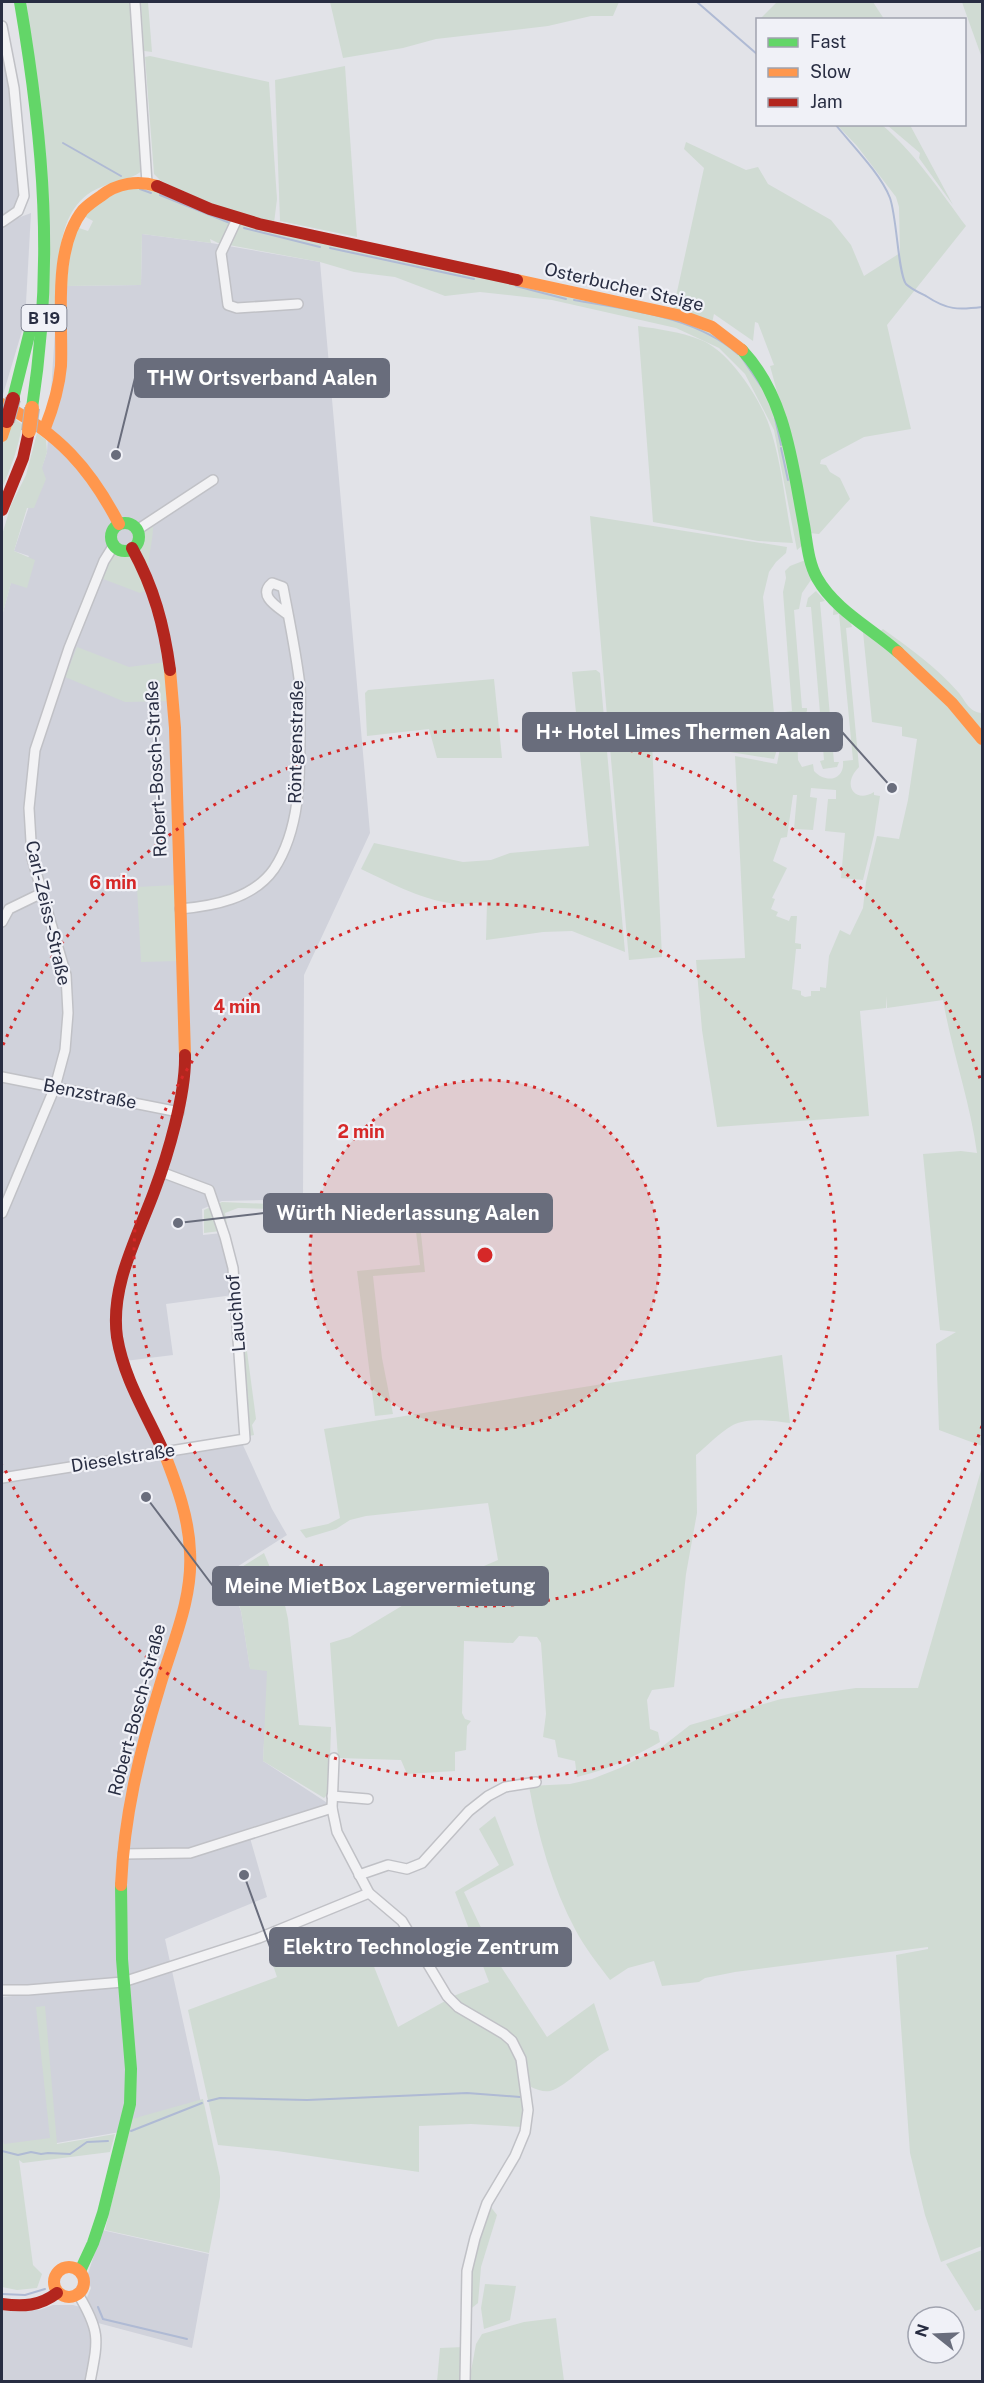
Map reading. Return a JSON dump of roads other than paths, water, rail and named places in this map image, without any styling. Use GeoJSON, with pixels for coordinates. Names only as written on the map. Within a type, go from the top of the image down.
{"type":"FeatureCollection","features":[{"type":"Feature","properties":{"kind":"main road","name":"B 19"},"geometry":{"type":"LineString","coordinates":[[2,510],[15,481],[29,431],[44,308],[45,227],[36,107],[20,2]]}},
{"type":"Feature","properties":{"kind":"main road","name":"Osterbucher Steige"},"geometry":{"type":"LineString","coordinates":[[147,183],[237,219],[682,316],[725,335],[752,359],[774,396],[790,456],[807,543],[818,579],[859,622],[892,646],[936,685],[982,739]]}},
{"type":"Feature","properties":{"kind":"main road"},"geometry":{"type":"LineString","coordinates":[[45,428],[57,398],[64,261],[72,226],[78,214],[99,195],[112,188],[147,183]]}},
{"type":"Feature","properties":{"kind":"main road","name":"B 19"},"geometry":{"type":"LineString","coordinates":[[2,436],[7,421],[7,402],[34,318],[45,227]]}},
{"type":"Feature","properties":{"kind":"main road"},"geometry":{"type":"LineString","coordinates":[[7,402],[60,441],[107,498],[119,524]]}},
{"type":"Feature","properties":{"kind":"main road","name":"B 19"},"geometry":{"type":"LineString","coordinates":[[2,501],[15,481]]}},
{"type":"Feature","properties":{"kind":"main road"},"geometry":{"type":"LineString","coordinates":[[119,524],[129,524],[137,530],[138,541],[132,548],[123,550],[114,545],[111,534],[119,524]]}},
{"type":"Feature","properties":{"kind":"main road","name":"Robert-Bosch-Straße"},"geometry":{"type":"LineString","coordinates":[[78,2294],[84,2283],[80,2271],[87,2258],[109,2190],[129,2110],[130,2080],[123,1982],[123,1854],[133,1784],[148,1725],[180,1622],[189,1577],[189,1536],[177,1485],[126,1375],[118,1347],[116,1321],[120,1285],[161,1172],[178,1112],[185,1062],[176,753],[168,657],[156,599],[147,572],[132,548]]}},
{"type":"Feature","properties":{"kind":"main road"},"geometry":{"type":"LineString","coordinates":[[78,2294],[65,2297],[57,2293],[54,2278],[60,2270],[70,2267],[80,2271]]}},
{"type":"Feature","properties":{"kind":"main road"},"geometry":{"type":"LineString","coordinates":[[2,2304],[28,2306],[40,2304],[57,2293]]}},
{"type":"Feature","properties":{"kind":"street"},"geometry":{"type":"LineString","coordinates":[[135,2],[147,183]]}},
{"type":"Feature","properties":{"kind":"street"},"geometry":{"type":"LineString","coordinates":[[2,26],[14,87],[24,196],[18,211],[2,222]]}},
{"type":"Feature","properties":{"kind":"street"},"geometry":{"type":"LineString","coordinates":[[237,219],[221,253],[228,305],[237,308],[298,304]]}},
{"type":"Feature","properties":{"kind":"street"},"geometry":{"type":"LineString","coordinates":[[137,530],[213,480]]}},
{"type":"Feature","properties":{"kind":"street","name":"Carl-Zeiss-Straße"},"geometry":{"type":"LineString","coordinates":[[2,1213],[55,1087],[65,1050],[68,1013],[66,975],[32,858],[30,780],[35,750],[69,648],[105,561],[114,545]]}},
{"type":"Feature","properties":{"kind":"street","name":"Röntgenstraße"},"geometry":{"type":"LineString","coordinates":[[180,909],[227,902],[258,884],[273,870],[286,842],[296,813],[300,764],[300,688],[288,615]]}},
{"type":"Feature","properties":{"kind":"street"},"geometry":{"type":"LineString","coordinates":[[2,922],[9,909],[42,893]]}},
{"type":"Feature","properties":{"kind":"street","name":"Benzstraße"},"geometry":{"type":"LineString","coordinates":[[2,1077],[178,1112]]}},
{"type":"Feature","properties":{"kind":"street","name":"Lauchhof"},"geometry":{"type":"LineString","coordinates":[[161,1172],[209,1190],[225,1237],[233,1268],[245,1439]]}},
{"type":"Feature","properties":{"kind":"street","name":"Dieselstraße"},"geometry":{"type":"LineString","coordinates":[[2,1478],[245,1439]]}},
{"type":"Feature","properties":{"kind":"street"},"geometry":{"type":"LineString","coordinates":[[334,1758],[332,1808],[337,1832],[369,1893],[402,1921],[447,1996],[458,2007],[504,2034],[512,2041],[520,2059],[528,2110],[525,2132],[515,2156],[487,2203],[467,2271],[465,2382]]}},
{"type":"Feature","properties":{"kind":"street"},"geometry":{"type":"LineString","coordinates":[[359,1875],[388,1865],[407,1869],[422,1863],[469,1811],[488,1796],[505,1787],[536,1782]]}},
{"type":"Feature","properties":{"kind":"street"},"geometry":{"type":"LineString","coordinates":[[332,1796],[368,1799]]}},
{"type":"Feature","properties":{"kind":"street"},"geometry":{"type":"LineString","coordinates":[[123,1854],[190,1853],[332,1808]]}},
{"type":"Feature","properties":{"kind":"street"},"geometry":{"type":"LineString","coordinates":[[2,1990],[123,1982],[259,1938],[369,1893]]}},
{"type":"Feature","properties":{"kind":"street"},"geometry":{"type":"LineString","coordinates":[[78,2294],[92,2318],[97,2338],[90,2382]]}},
{"type":"Feature","properties":{"kind":"waterway"},"geometry":{"type":"LineString","coordinates":[[697,2],[756,53]]}},
{"type":"Feature","properties":{"kind":"waterway"},"geometry":{"type":"LineString","coordinates":[[837,126],[873,169],[890,198],[901,269],[906,284],[933,301],[947,306],[959,309],[982,307]]}},
{"type":"Feature","properties":{"kind":"waterway"},"geometry":{"type":"LineString","coordinates":[[63,143],[121,176]]}},
{"type":"Feature","properties":{"kind":"waterway"},"geometry":{"type":"LineString","coordinates":[[140,189],[151,193]]}},
{"type":"Feature","properties":{"kind":"waterway"},"geometry":{"type":"LineString","coordinates":[[160,195],[230,223]]}},
{"type":"Feature","properties":{"kind":"waterway"},"geometry":{"type":"LineString","coordinates":[[244,228],[320,247]]}},
{"type":"Feature","properties":{"kind":"waterway"},"geometry":{"type":"LineString","coordinates":[[330,248],[474,279]]}},
{"type":"Feature","properties":{"kind":"waterway"},"geometry":{"type":"LineString","coordinates":[[516,286],[566,299]]}},
{"type":"Feature","properties":{"kind":"waterway"},"geometry":{"type":"LineString","coordinates":[[574,300],[639,311],[682,323],[721,341],[738,354]]}},
{"type":"Feature","properties":{"kind":"waterway"},"geometry":{"type":"LineString","coordinates":[[742,358],[761,386]]}},
{"type":"Feature","properties":{"kind":"waterway"},"geometry":{"type":"LineString","coordinates":[[775,418],[781,445]]}},
{"type":"Feature","properties":{"kind":"waterway"},"geometry":{"type":"LineString","coordinates":[[781,448],[788,480]]}},
{"type":"Feature","properties":{"kind":"waterway"},"geometry":{"type":"LineString","coordinates":[[208,2101],[220,2098],[307,2100],[467,2093],[520,2097]]}},
{"type":"Feature","properties":{"kind":"waterway"},"geometry":{"type":"LineString","coordinates":[[131,2131],[202,2103]]}},
{"type":"Feature","properties":{"kind":"waterway"},"geometry":{"type":"LineString","coordinates":[[2,2151],[18,2155],[31,2152],[70,2154],[87,2142],[108,2141]]}},
{"type":"Feature","properties":{"kind":"waterway"},"geometry":{"type":"LineString","coordinates":[[2,2294],[25,2295],[45,2289]]}},
{"type":"Feature","properties":{"kind":"waterway"},"geometry":{"type":"LineString","coordinates":[[98,2307],[103,2319],[187,2339]]}},
{"type":"Feature","properties":{"kind":"place","name":"THW Ortsverband Aalen"},"geometry":{"type":"Point","coordinates":[116,455]}},
{"type":"Feature","properties":{"kind":"place","name":"H+ Hotel Limes Thermen Aalen"},"geometry":{"type":"Point","coordinates":[892,788]}},
{"type":"Feature","properties":{"kind":"place","name":"Würth Niederlassung Aalen"},"geometry":{"type":"Point","coordinates":[178,1223]}},
{"type":"Feature","properties":{"kind":"place","name":"Meine MietBox Lagervermietung"},"geometry":{"type":"Point","coordinates":[146,1497]}},
{"type":"Feature","properties":{"kind":"place","name":"Elektro Technologie Zentrum"},"geometry":{"type":"Point","coordinates":[244,1875]}}]}
